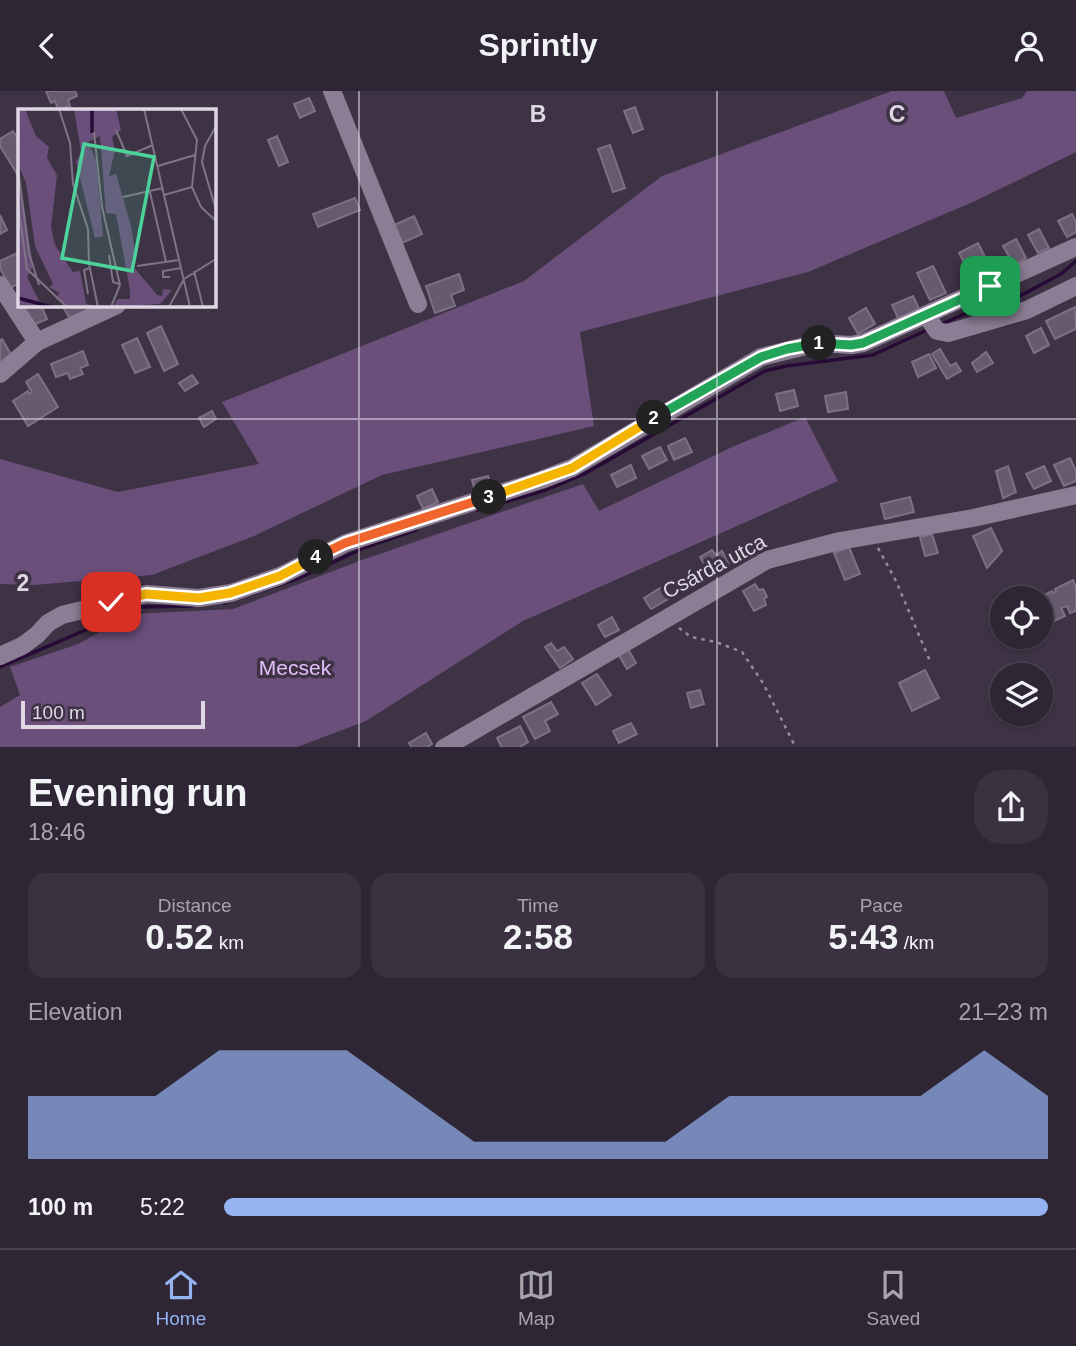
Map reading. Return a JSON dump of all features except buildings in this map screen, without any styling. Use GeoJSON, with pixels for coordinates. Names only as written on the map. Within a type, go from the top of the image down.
{"type":"FeatureCollection","features":[{"type":"Feature","properties":{"kind":"street"},"geometry":{"type":"LineString","coordinates":[[332,91],[418,304]]}},
{"type":"Feature","properties":{"kind":"street"},"geometry":{"type":"LineString","coordinates":[[0,656],[22,646],[48,623],[62,615],[146,594],[199,598],[255,586],[345,543],[541,480],[572,468],[761,357],[818,343],[863,343],[932,323],[1076,247]]}},
{"type":"Feature","properties":{"kind":"street"},"geometry":{"type":"LineString","coordinates":[[0,285],[37,342]]}},
{"type":"Feature","properties":{"kind":"street"},"geometry":{"type":"LineString","coordinates":[[932,323],[948,334],[1027,310],[1076,286]]}},
{"type":"Feature","properties":{"kind":"street"},"geometry":{"type":"LineString","coordinates":[[0,374],[37,342],[115,306]]}},
{"type":"Feature","properties":{"kind":"street","name":"Csárda utca"},"geometry":{"type":"LineString","coordinates":[[444,747],[767,560],[840,541],[973,518],[1076,495]]}},
{"type":"Feature","properties":{"kind":"path"},"geometry":{"type":"LineString","coordinates":[[871,536],[896,581],[930,661]]}},
{"type":"Feature","properties":{"kind":"path"},"geometry":{"type":"LineString","coordinates":[[669,616],[691,637],[716,642],[742,652],[763,683],[796,747]]}},
{"type":"Feature","properties":{"kind":"green space"},"geometry":{"type":"Polygon","coordinates":[[[892,91],[944,91],[956,118],[1022,98],[1027,91],[1076,91],[1076,152],[973,202],[808,272],[580,332],[594,426],[382,475],[254,536],[152,575],[34,585],[0,584],[0,459],[118,492],[259,464],[222,402],[524,281],[662,176],[892,91]]]}},
{"type":"Feature","properties":{"kind":"green space","name":"Mecsek"},"geometry":{"type":"Polygon","coordinates":[[[805,417],[838,481],[523,621],[366,721],[297,747],[0,747],[0,707],[20,695],[10,667],[78,644],[132,614],[233,609],[362,560],[583,484],[599,511],[732,447],[805,417]]]}},
{"type":"Feature","properties":{"kind":"waterway"},"geometry":{"type":"LineString","coordinates":[[939,325],[969,312],[1014,299],[1061,274],[1076,261]]}},
{"type":"Feature","properties":{"kind":"waterway"},"geometry":{"type":"LineString","coordinates":[[477,510],[546,490],[584,474],[765,371],[873,355],[929,329]]}},
{"type":"Feature","properties":{"kind":"waterway"},"geometry":{"type":"LineString","coordinates":[[224,603],[297,579],[366,547],[416,530]]}},
{"type":"Feature","properties":{"kind":"waterway"},"geometry":{"type":"LineString","coordinates":[[0,667],[139,607],[192,606]]}},
{"type":"Feature","properties":{"kind":"route"},"geometry":{"type":"LineString","coordinates":[[111,602],[146,594],[199,598],[255,586],[345,543],[572,468],[761,357],[818,343],[863,343],[990,286]]}}]}
